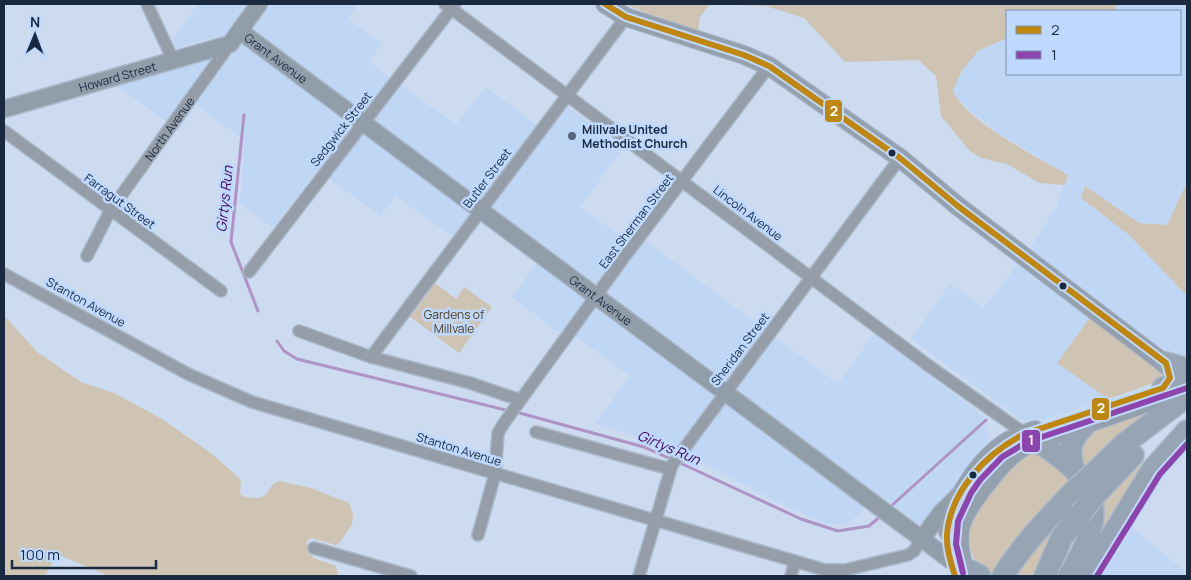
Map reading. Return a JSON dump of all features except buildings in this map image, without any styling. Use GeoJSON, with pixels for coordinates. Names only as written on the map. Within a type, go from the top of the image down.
{"type":"FeatureCollection","features":[{"type":"Feature","properties":{"kind":"highway"},"geometry":{"type":"LineString","coordinates":[[1003,576],[1017,555],[1075,490],[1124,444],[1180,383],[1166,363]]}},
{"type":"Feature","properties":{"kind":"highway"},"geometry":{"type":"LineString","coordinates":[[1044,576],[1062,537],[1080,514],[1088,478],[1134,454],[1187,412]]}},
{"type":"Feature","properties":{"kind":"highway"},"geometry":{"type":"LineString","coordinates":[[1076,574],[1091,530],[1093,515],[1088,478],[1070,454],[1071,443],[1084,426]]}},
{"type":"Feature","properties":{"kind":"highway"},"geometry":{"type":"LineString","coordinates":[[1076,574],[1153,469],[1187,431]]}},
{"type":"Feature","properties":{"kind":"highway"},"geometry":{"type":"LineString","coordinates":[[1030,438],[1088,478]]}},
{"type":"Feature","properties":{"kind":"main road"},"geometry":{"type":"LineString","coordinates":[[605,4],[626,17],[744,55],[769,66],[900,158],[959,207],[1166,363]]}},
{"type":"Feature","properties":{"kind":"main road"},"geometry":{"type":"LineString","coordinates":[[963,571],[960,529],[970,505],[1009,459],[1030,438],[1180,383]]}},
{"type":"Feature","properties":{"kind":"main road"},"geometry":{"type":"LineString","coordinates":[[963,571],[947,537],[949,521],[962,492],[995,451],[1010,440],[1030,438],[1084,426],[1164,397],[1180,383]]}},
{"type":"Feature","properties":{"kind":"street"},"geometry":{"type":"LineString","coordinates":[[147,4],[173,60]]}},
{"type":"Feature","properties":{"kind":"street","name":"North Avenue"},"geometry":{"type":"LineString","coordinates":[[87,256],[110,211],[259,4]]}},
{"type":"Feature","properties":{"kind":"street","name":"Lincoln Avenue"},"geometry":{"type":"LineString","coordinates":[[450,5],[682,182],[1030,438]]}},
{"type":"Feature","properties":{"kind":"street","name":"Sedgwick Street"},"geometry":{"type":"LineString","coordinates":[[249,272],[450,5]]}},
{"type":"Feature","properties":{"kind":"street","name":"Butler Street"},"geometry":{"type":"LineString","coordinates":[[371,357],[626,17]]}},
{"type":"Feature","properties":{"kind":"street","name":"Howard Street"},"geometry":{"type":"LineString","coordinates":[[4,109],[173,60],[235,37]]}},
{"type":"Feature","properties":{"kind":"street","name":"Grant Avenue"},"geometry":{"type":"LineString","coordinates":[[235,37],[363,123],[963,571]]}},
{"type":"Feature","properties":{"kind":"street","name":"East Sherman Street"},"geometry":{"type":"LineString","coordinates":[[478,535],[495,474],[498,433],[518,402],[596,296],[769,66]]}},
{"type":"Feature","properties":{"kind":"street","name":"Farragut Street"},"geometry":{"type":"LineString","coordinates":[[4,131],[221,291]]}},
{"type":"Feature","properties":{"kind":"street","name":"Sheridan Street"},"geometry":{"type":"LineString","coordinates":[[639,576],[671,467],[900,158]]}},
{"type":"Feature","properties":{"kind":"street","name":"Stanton Avenue"},"geometry":{"type":"LineString","coordinates":[[4,274],[188,374],[252,402],[655,522],[825,570],[845,570],[908,555],[914,551],[921,540]]}},
{"type":"Feature","properties":{"kind":"street"},"geometry":{"type":"LineString","coordinates":[[300,331],[371,357],[470,383],[518,402]]}},
{"type":"Feature","properties":{"kind":"street"},"geometry":{"type":"LineString","coordinates":[[536,432],[671,467]]}},
{"type":"Feature","properties":{"kind":"street"},"geometry":{"type":"LineString","coordinates":[[921,540],[940,514],[962,492]]}},
{"type":"Feature","properties":{"kind":"street"},"geometry":{"type":"LineString","coordinates":[[314,548],[411,576]]}},
{"type":"Feature","properties":{"kind":"street"},"geometry":{"type":"LineString","coordinates":[[791,576],[795,561]]}},
{"type":"Feature","properties":{"kind":"shaded area"},"geometry":{"type":"Polygon","coordinates":[[[198,4],[251,4],[229,33],[175,48],[172,40],[198,4]]]}},
{"type":"Feature","properties":{"kind":"shaded area"},"geometry":{"type":"Polygon","coordinates":[[[271,4],[358,4],[348,19],[382,44],[369,62],[456,125],[486,87],[547,133],[568,107],[623,148],[580,207],[628,242],[635,233],[838,384],[874,334],[984,417],[989,433],[988,443],[923,524],[918,524],[880,495],[847,524],[826,524],[782,504],[665,444],[595,424],[630,376],[567,330],[562,335],[512,297],[537,263],[471,213],[452,236],[396,196],[381,216],[317,170],[273,228],[240,204],[244,140],[196,105],[179,130],[114,84],[237,50],[271,4]]]}},
{"type":"Feature","properties":{"kind":"shaded area"},"geometry":{"type":"Polygon","coordinates":[[[1117,4],[1187,4],[1187,182],[1167,225],[1139,223],[1085,186],[1081,198],[1129,235],[1187,296],[1187,365],[1169,357],[1029,251],[1056,207],[1067,175],[997,132],[958,101],[953,92],[961,72],[978,51],[1006,38],[1006,75],[1181,75],[1181,10],[1115,10],[1117,4]]]}},
{"type":"Feature","properties":{"kind":"shaded area"},"geometry":{"type":"Polygon","coordinates":[[[1019,263],[1091,316],[1057,363],[1108,399],[1029,425],[911,339],[950,284],[984,308],[1019,263]]]}},
{"type":"Feature","properties":{"kind":"shaded area"},"geometry":{"type":"Polygon","coordinates":[[[1127,524],[1187,573],[1187,576],[1095,576],[1127,524]]]}},
{"type":"Feature","properties":{"kind":"green space"},"geometry":{"type":"Polygon","coordinates":[[[625,4],[710,4],[700,17],[698,31],[678,26],[625,4]]]}},
{"type":"Feature","properties":{"kind":"green space"},"geometry":{"type":"Polygon","coordinates":[[[710,4],[1117,4],[1115,10],[1006,10],[1006,38],[978,51],[961,72],[953,91],[961,103],[987,126],[1022,149],[1068,175],[1065,185],[1039,183],[1007,164],[981,158],[969,150],[941,116],[936,76],[918,60],[845,62],[804,18],[766,6],[710,4]]]}},
{"type":"Feature","properties":{"kind":"green space"},"geometry":{"type":"Polygon","coordinates":[[[1187,182],[1187,296],[1129,235],[1081,198],[1085,186],[1139,223],[1167,225],[1187,182]]]}},
{"type":"Feature","properties":{"kind":"green space","name":"Gardens of Millvale"},"geometry":{"type":"Polygon","coordinates":[[[435,283],[456,299],[464,287],[492,307],[459,353],[410,317],[435,283]]]}},
{"type":"Feature","properties":{"kind":"green space"},"geometry":{"type":"Polygon","coordinates":[[[4,315],[37,352],[81,382],[114,393],[162,419],[212,454],[241,480],[240,494],[243,496],[259,498],[279,481],[311,488],[349,503],[353,513],[352,525],[336,545],[311,538],[306,542],[313,558],[336,566],[338,576],[109,576],[62,556],[54,559],[45,576],[4,576],[4,315]]]}},
{"type":"Feature","properties":{"kind":"green space"},"geometry":{"type":"Polygon","coordinates":[[[1091,316],[1160,369],[1162,374],[1159,381],[1108,399],[1057,363],[1091,316]]]}},
{"type":"Feature","properties":{"kind":"green space"},"geometry":{"type":"Polygon","coordinates":[[[1163,402],[1082,472],[1077,442],[1089,432],[1163,402]]]}},
{"type":"Feature","properties":{"kind":"green space"},"geometry":{"type":"Polygon","coordinates":[[[1163,445],[1086,566],[1096,509],[1121,482],[1163,445]]]}},
{"type":"Feature","properties":{"kind":"green space"},"geometry":{"type":"Polygon","coordinates":[[[1036,446],[1075,480],[1058,518],[1070,515],[1035,576],[993,573],[977,563],[972,553],[968,522],[1007,471],[1036,446]]]}},
{"type":"Feature","properties":{"kind":"waterway","name":"Girtys Run"},"geometry":{"type":"LineString","coordinates":[[244,115],[231,242],[258,311]]}},
{"type":"Feature","properties":{"kind":"waterway","name":"Girtys Run"},"geometry":{"type":"LineString","coordinates":[[277,341],[284,351],[297,359],[510,411]]}},
{"type":"Feature","properties":{"kind":"waterway","name":"Girtys Run"},"geometry":{"type":"LineString","coordinates":[[516,412],[644,447],[673,460]]}},
{"type":"Feature","properties":{"kind":"waterway","name":"Girtys Run"},"geometry":{"type":"LineString","coordinates":[[889,508],[986,420]]}},
{"type":"Feature","properties":{"kind":"waterway","name":"Girtys Run"},"geometry":{"type":"LineString","coordinates":[[678,462],[801,519],[838,531],[869,526],[881,516]]}},
{"type":"Feature","properties":{"kind":"transit line","name":"2"},"geometry":{"type":"LineString","coordinates":[[605,4],[626,17],[744,55],[769,66],[900,158],[959,207],[1166,363],[1170,378],[1163,388],[1024,434],[996,452],[984,463],[963,488],[950,518],[947,545],[955,576]]}},
{"type":"Feature","properties":{"kind":"transit line","name":"1"},"geometry":{"type":"LineString","coordinates":[[963,573],[956,544],[958,521],[971,493],[980,480],[1002,457],[1027,442],[1187,388]]}},
{"type":"Feature","properties":{"kind":"transit line","name":"1"},"geometry":{"type":"LineString","coordinates":[[1097,576],[1160,474],[1187,444]]}},
{"type":"Feature","properties":{"kind":"place","name":"Millvale United Methodist Church"},"geometry":{"type":"Point","coordinates":[572,136]}}]}
